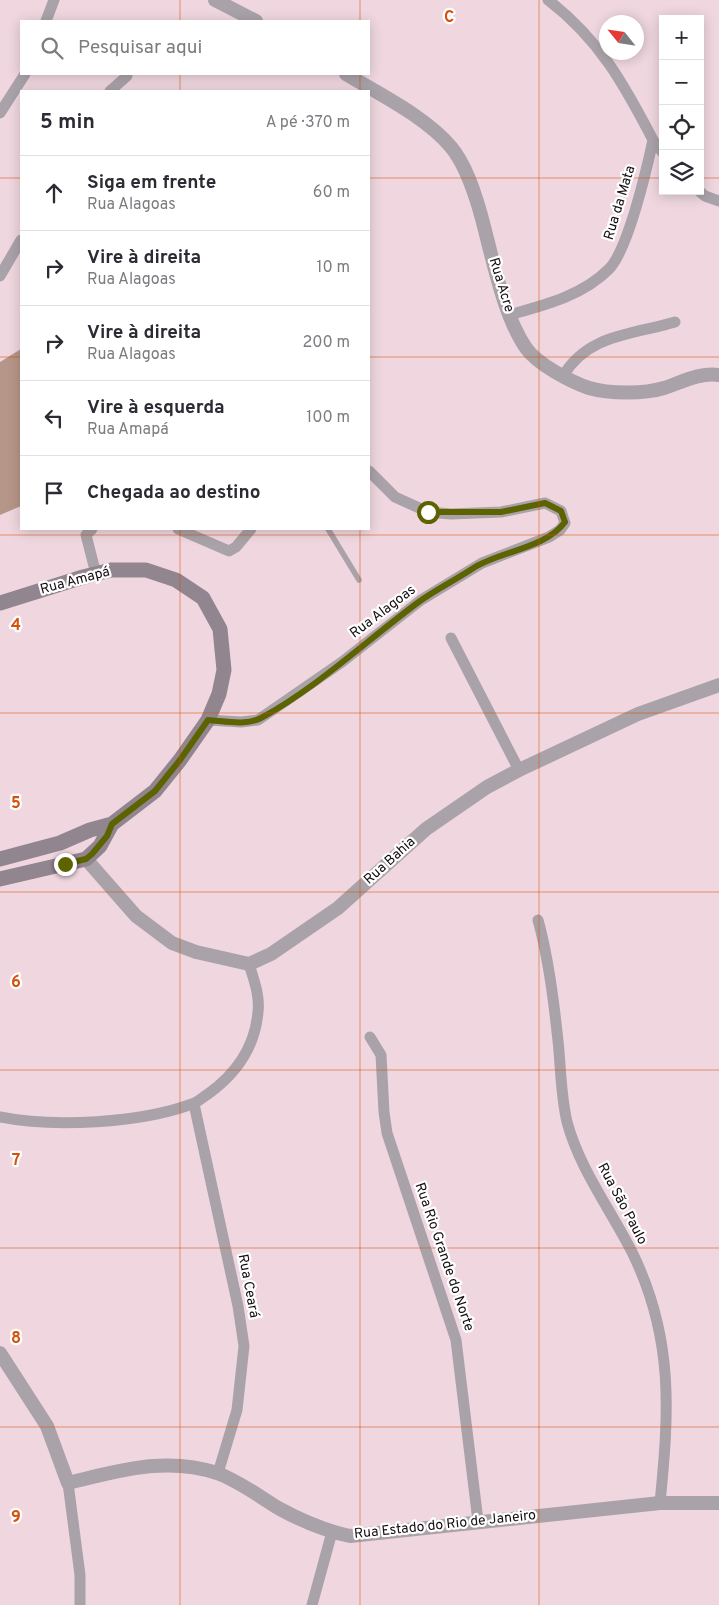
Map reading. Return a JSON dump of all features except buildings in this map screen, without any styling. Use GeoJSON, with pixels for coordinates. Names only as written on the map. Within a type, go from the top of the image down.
{"type":"FeatureCollection","features":[{"type":"Feature","properties":{"kind":"main road","name":"Rua Amapá"},"geometry":{"type":"LineString","coordinates":[[0,603],[111,570],[146,570],[176,580],[202,598],[220,629],[224,670],[219,694],[208,720],[155,791],[112,824],[90,830],[60,843],[0,859]]}},
{"type":"Feature","properties":{"kind":"main road","name":"Rua Amapá"},"geometry":{"type":"LineString","coordinates":[[86,859],[100,846],[112,824]]}},
{"type":"Feature","properties":{"kind":"main road"},"geometry":{"type":"LineString","coordinates":[[60,843],[65,864]]}},
{"type":"Feature","properties":{"kind":"main road"},"geometry":{"type":"LineString","coordinates":[[0,879],[86,859]]}},
{"type":"Feature","properties":{"kind":"street"},"geometry":{"type":"LineString","coordinates":[[46,20],[54,0]]}},
{"type":"Feature","properties":{"kind":"street"},"geometry":{"type":"LineString","coordinates":[[215,0],[254,20]]}},
{"type":"Feature","properties":{"kind":"street"},"geometry":{"type":"LineString","coordinates":[[548,0],[572,18],[599,50],[624,84],[653,140],[661,150]]}},
{"type":"Feature","properties":{"kind":"street"},"geometry":{"type":"LineString","coordinates":[[0,113],[24,75]]}},
{"type":"Feature","properties":{"kind":"street","name":"Rua Acre"},"geometry":{"type":"LineString","coordinates":[[348,75],[425,123],[451,147],[466,172],[476,198],[509,314],[526,349],[563,376],[589,388],[620,392],[662,388],[689,379],[719,375]]}},
{"type":"Feature","properties":{"kind":"street"},"geometry":{"type":"LineString","coordinates":[[111,90],[127,76]]}},
{"type":"Feature","properties":{"kind":"street","name":"Rua da Mata"},"geometry":{"type":"LineString","coordinates":[[509,314],[560,300],[589,284],[610,268],[622,249],[642,188],[653,140]]}},
{"type":"Feature","properties":{"kind":"street"},"geometry":{"type":"LineString","coordinates":[[704,195],[719,201]]}},
{"type":"Feature","properties":{"kind":"street"},"geometry":{"type":"LineString","coordinates":[[0,276],[20,242]]}},
{"type":"Feature","properties":{"kind":"street"},"geometry":{"type":"LineString","coordinates":[[563,376],[577,356],[592,347],[618,336],[675,322]]}},
{"type":"Feature","properties":{"kind":"street","name":"Rua Alagoas"},"geometry":{"type":"LineString","coordinates":[[208,720],[241,722],[258,720],[342,662],[421,600],[482,563],[549,537],[560,530],[565,522],[561,511],[545,503],[501,512],[428,512],[395,497],[370,472]]}},
{"type":"Feature","properties":{"kind":"street"},"geometry":{"type":"LineString","coordinates":[[91,530],[86,536],[96,574]]}},
{"type":"Feature","properties":{"kind":"street"},"geometry":{"type":"LineString","coordinates":[[180,530],[230,551],[236,547],[249,530]]}},
{"type":"Feature","properties":{"kind":"street"},"geometry":{"type":"LineString","coordinates":[[451,638],[519,770]]}},
{"type":"Feature","properties":{"kind":"street","name":"Rua Bahia"},"geometry":{"type":"LineString","coordinates":[[249,964],[271,954],[338,908],[426,828],[487,787],[638,714],[719,686]]}},
{"type":"Feature","properties":{"kind":"street"},"geometry":{"type":"LineString","coordinates":[[0,1116],[87,1123],[140,1116],[194,1104],[222,1084],[242,1061],[254,1037],[258,1011],[258,992],[249,964],[204,954],[172,943],[136,916],[86,859]]}},
{"type":"Feature","properties":{"kind":"street","name":"Rua São Paulo"},"geometry":{"type":"LineString","coordinates":[[538,920],[549,968],[558,1032],[561,1091],[569,1127],[581,1160],[632,1254],[647,1287],[663,1344],[666,1386],[666,1443],[660,1503]]}},
{"type":"Feature","properties":{"kind":"street","name":"Rua Rio Grande do Norte"},"geometry":{"type":"LineString","coordinates":[[370,1037],[381,1055],[387,1133],[456,1340],[478,1521]]}},
{"type":"Feature","properties":{"kind":"street","name":"Rua Ceará"},"geometry":{"type":"LineString","coordinates":[[194,1104],[238,1306],[244,1346],[237,1410],[218,1474]]}},
{"type":"Feature","properties":{"kind":"street"},"geometry":{"type":"LineString","coordinates":[[0,1353],[47,1426],[68,1483],[80,1575],[80,1605]]}},
{"type":"Feature","properties":{"kind":"street","name":"Rua Estado do Rio de Janeiro"},"geometry":{"type":"LineString","coordinates":[[68,1483],[145,1465],[178,1465],[218,1474],[280,1509],[332,1532],[350,1536],[660,1503],[719,1503]]}},
{"type":"Feature","properties":{"kind":"street"},"geometry":{"type":"LineString","coordinates":[[312,1605],[323,1572],[332,1532]]}},
{"type":"Feature","properties":{"kind":"lane"},"geometry":{"type":"LineString","coordinates":[[329,530],[359,580]]}},
{"type":"Feature","properties":{"kind":"shaded area"},"geometry":{"type":"Polygon","coordinates":[[[20,350],[20,506],[0,515],[0,362],[20,350]]]}},
{"type":"Feature","properties":{"kind":"route"},"geometry":{"type":"LineString","coordinates":[[65,864],[86,859],[100,846],[112,824],[155,791],[194,743],[208,720],[241,722],[258,720],[342,662],[421,600],[482,563],[549,537],[560,530],[565,522],[561,511],[555,506],[545,503],[501,512],[451,514],[428,512]]}}]}
